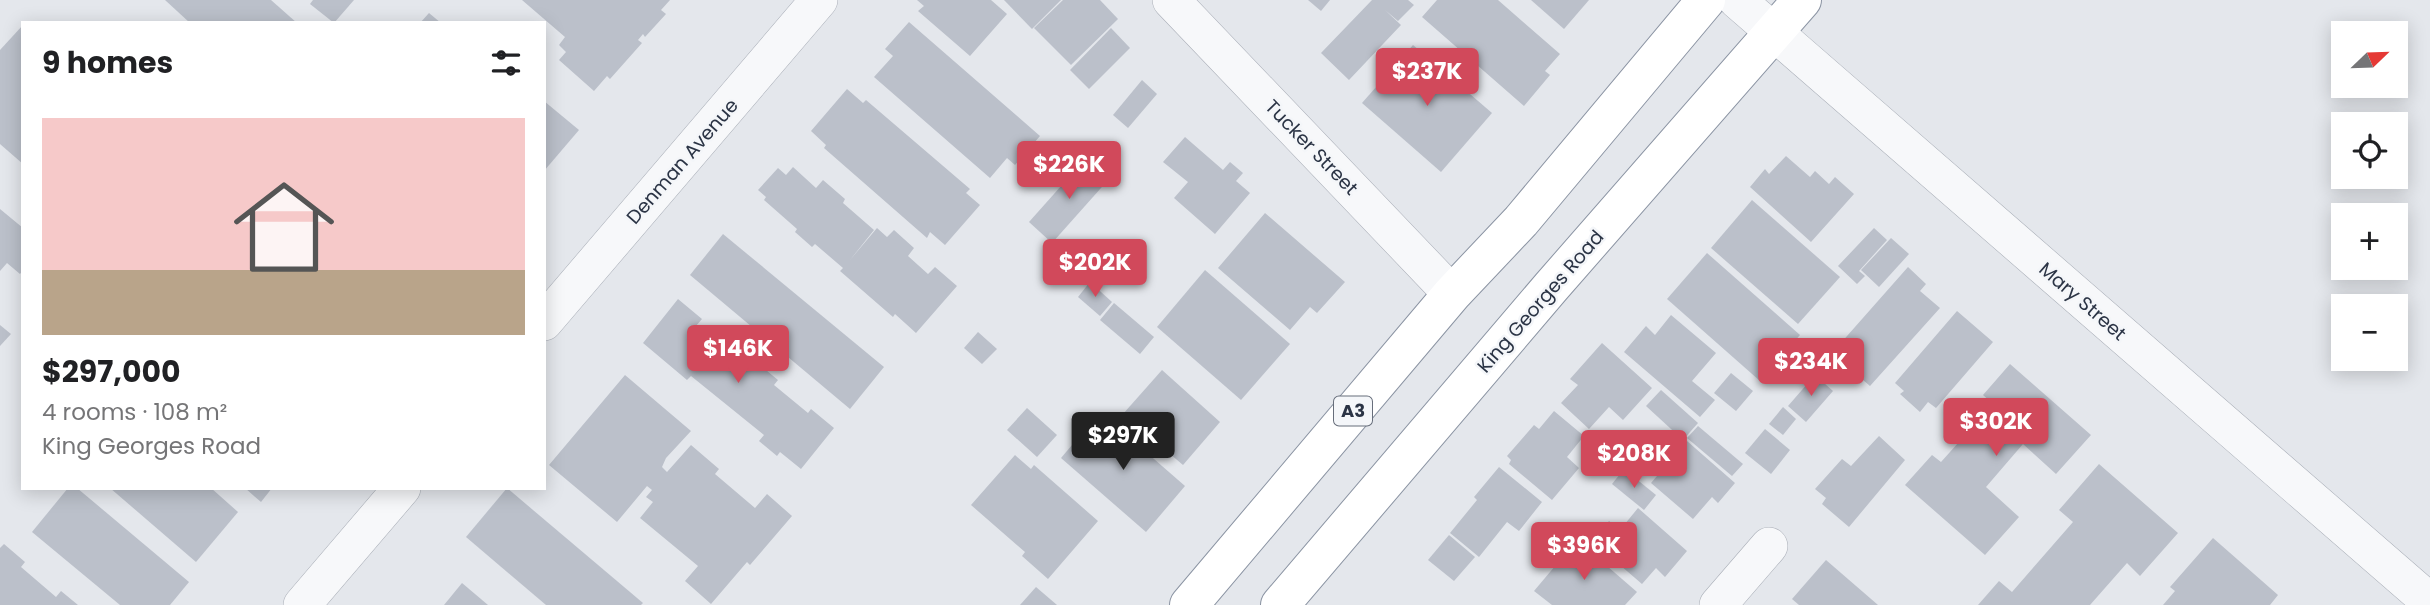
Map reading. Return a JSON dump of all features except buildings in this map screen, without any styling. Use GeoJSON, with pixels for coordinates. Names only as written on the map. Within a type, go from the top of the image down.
{"type":"FeatureCollection","features":[{"type":"Feature","properties":{"kind":"highway","name":"A3"},"geometry":{"type":"LineString","coordinates":[[1189,605],[1452,294],[1530,211],[1706,0]]}},
{"type":"Feature","properties":{"kind":"highway","name":"King Georges Road"},"geometry":{"type":"LineString","coordinates":[[1280,605],[1551,287],[1802,0]]}},
{"type":"Feature","properties":{"kind":"street","name":"Denman Avenue"},"geometry":{"type":"LineString","coordinates":[[546,320],[819,0]]}},
{"type":"Feature","properties":{"kind":"street","name":"Tucker Street"},"geometry":{"type":"LineString","coordinates":[[1171,0],[1452,294]]}},
{"type":"Feature","properties":{"kind":"street","name":"Mary Street"},"geometry":{"type":"LineString","coordinates":[[1737,0],[2430,602]]}},
{"type":"Feature","properties":{"kind":"street"},"geometry":{"type":"LineString","coordinates":[[302,605],[400,490]]}},
{"type":"Feature","properties":{"kind":"street"},"geometry":{"type":"LineString","coordinates":[[1718,605],[1769,546]]}}]}
